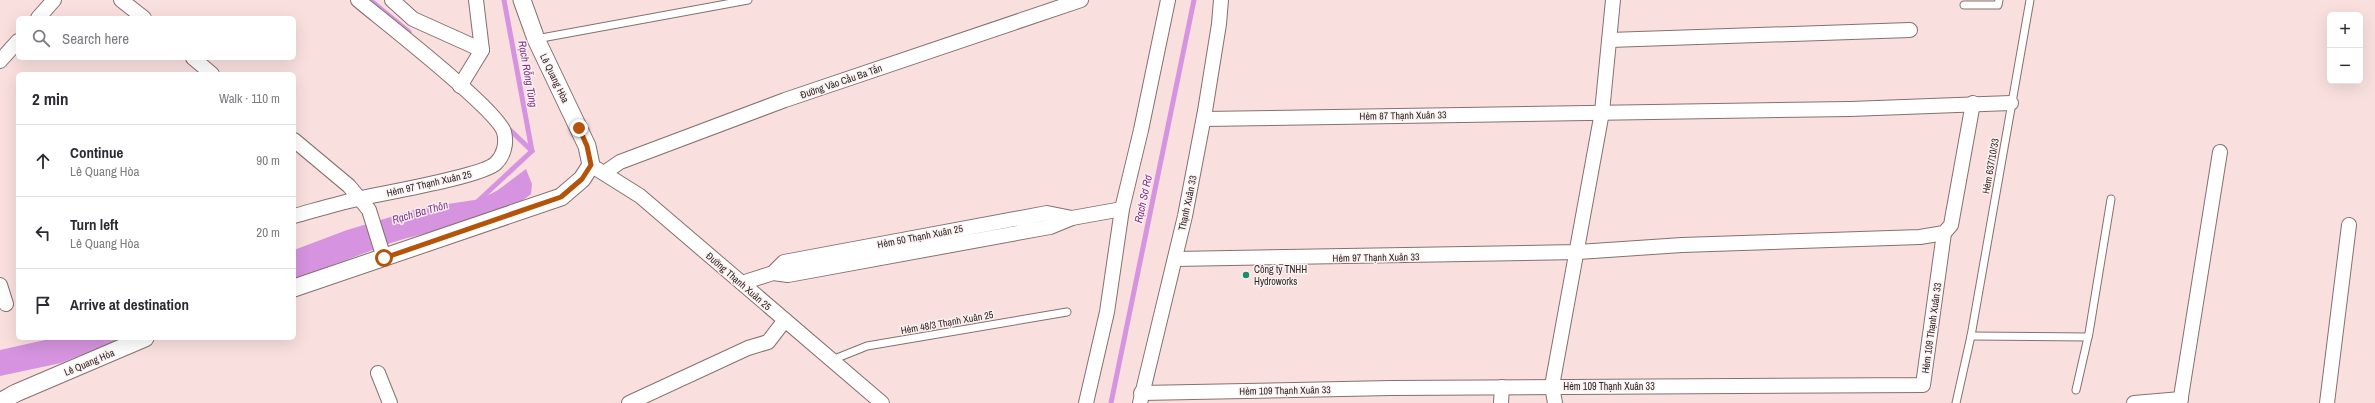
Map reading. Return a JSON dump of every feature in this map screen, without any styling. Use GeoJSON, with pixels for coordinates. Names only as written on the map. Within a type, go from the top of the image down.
{"type":"FeatureCollection","features":[{"type":"Feature","properties":{"kind":"street"},"geometry":{"type":"LineString","coordinates":[[40,16],[54,0]]}},
{"type":"Feature","properties":{"kind":"street"},"geometry":{"type":"LineString","coordinates":[[122,0],[142,16]]}},
{"type":"Feature","properties":{"kind":"street","name":"Hẻm 97 Thạnh Xuân 25"},"geometry":{"type":"LineString","coordinates":[[296,215],[360,199],[471,174],[495,164],[505,148],[504,132],[496,119],[460,86],[358,0]]}},
{"type":"Feature","properties":{"kind":"street"},"geometry":{"type":"LineString","coordinates":[[392,0],[413,19],[482,50]]}},
{"type":"Feature","properties":{"kind":"street"},"geometry":{"type":"LineString","coordinates":[[460,86],[482,50],[476,0]]}},
{"type":"Feature","properties":{"kind":"street","name":"Lê Quang Hòa"},"geometry":{"type":"LineString","coordinates":[[522,0],[536,39],[597,169]]}},
{"type":"Feature","properties":{"kind":"street","name":"Đường Vào Cầu Ba Tấn"},"geometry":{"type":"LineString","coordinates":[[597,169],[620,162],[785,100],[1081,0]]}},
{"type":"Feature","properties":{"kind":"street"},"geometry":{"type":"LineString","coordinates":[[1086,403],[1107,312],[1122,209],[1141,130],[1168,0]]}},
{"type":"Feature","properties":{"kind":"street","name":"Thạnh Xuân 33"},"geometry":{"type":"LineString","coordinates":[[1141,398],[1175,259],[1204,119],[1219,24],[1221,0]]}},
{"type":"Feature","properties":{"kind":"street"},"geometry":{"type":"LineString","coordinates":[[1555,403],[1552,386],[1578,252],[1602,112],[1613,0]]}},
{"type":"Feature","properties":{"kind":"street"},"geometry":{"type":"LineString","coordinates":[[1609,40],[1910,30]]}},
{"type":"Feature","properties":{"kind":"street"},"geometry":{"type":"LineString","coordinates":[[0,61],[16,42]]}},
{"type":"Feature","properties":{"kind":"street"},"geometry":{"type":"LineString","coordinates":[[195,60],[210,72]]}},
{"type":"Feature","properties":{"kind":"street"},"geometry":{"type":"LineString","coordinates":[[1944,233],[1951,225],[1973,103]]}},
{"type":"Feature","properties":{"kind":"street","name":"Hẻm 87 Thạnh Xuân 33"},"geometry":{"type":"LineString","coordinates":[[1204,119],[1850,109],[1973,103],[2011,103]]}},
{"type":"Feature","properties":{"kind":"street"},"geometry":{"type":"LineString","coordinates":[[296,142],[349,186],[369,210],[383,252]]}},
{"type":"Feature","properties":{"kind":"street"},"geometry":{"type":"LineString","coordinates":[[2134,403],[2180,401],[2220,152]]}},
{"type":"Feature","properties":{"kind":"street"},"geometry":{"type":"LineString","coordinates":[[296,287],[383,252],[561,197],[582,179],[597,169]]}},
{"type":"Feature","properties":{"kind":"street","name":"Đường Thạnh Xuân 25"},"geometry":{"type":"LineString","coordinates":[[597,169],[640,196],[882,403]]}},
{"type":"Feature","properties":{"kind":"street","name":"Hẻm 50 Thạnh Xuân 25"},"geometry":{"type":"LineString","coordinates":[[742,283],[773,272],[788,275],[1050,227],[1072,218],[1122,209]]}},
{"type":"Feature","properties":{"kind":"street"},"geometry":{"type":"LineString","coordinates":[[2327,403],[2349,225]]}},
{"type":"Feature","properties":{"kind":"street","name":"Hẻm 97 Thạnh Xuân 33"},"geometry":{"type":"LineString","coordinates":[[1175,259],[1578,252],[1682,246],[1920,237],[1944,233]]}},
{"type":"Feature","properties":{"kind":"street","name":"Hẻm 109 Thạnh Xuân 33"},"geometry":{"type":"LineString","coordinates":[[1141,398],[1552,386],[1923,386],[1944,233]]}},
{"type":"Feature","properties":{"kind":"street"},"geometry":{"type":"LineString","coordinates":[[0,285],[8,304]]}},
{"type":"Feature","properties":{"kind":"street"},"geometry":{"type":"LineString","coordinates":[[629,403],[748,348],[768,342],[785,320]]}},
{"type":"Feature","properties":{"kind":"street","name":"Lê Quang Hòa"},"geometry":{"type":"LineString","coordinates":[[0,402],[33,386],[140,340]]}},
{"type":"Feature","properties":{"kind":"street"},"geometry":{"type":"LineString","coordinates":[[378,373],[390,403]]}},
{"type":"Feature","properties":{"kind":"street","name":"Lê Quang Hòa"},"geometry":{"type":"LineString","coordinates":[[18,403],[33,386]]}},
{"type":"Feature","properties":{"kind":"street"},"geometry":{"type":"LineString","coordinates":[[1501,403],[1502,387]]}},
{"type":"Feature","properties":{"kind":"lane"},"geometry":{"type":"LineString","coordinates":[[536,39],[714,3],[748,0]]}},
{"type":"Feature","properties":{"kind":"lane"},"geometry":{"type":"LineString","coordinates":[[1964,5],[1998,5],[1999,0]]}},
{"type":"Feature","properties":{"kind":"lane","name":"Hẻm 637/10/33"},"geometry":{"type":"LineString","coordinates":[[1956,403],[1971,336],[2030,0]]}},
{"type":"Feature","properties":{"kind":"lane"},"geometry":{"type":"LineString","coordinates":[[2076,390],[2088,337],[2111,199]]}},
{"type":"Feature","properties":{"kind":"lane","name":"Hẻm 48/3 Thạnh Xuân 25"},"geometry":{"type":"LineString","coordinates":[[832,360],[867,346],[1067,312]]}},
{"type":"Feature","properties":{"kind":"lane"},"geometry":{"type":"LineString","coordinates":[[1971,336],[2088,337]]}},
{"type":"Feature","properties":{"kind":"water"},"geometry":{"type":"Polygon","coordinates":[[[526,169],[532,184],[531,194],[500,213],[391,243],[296,278],[296,249],[347,230],[421,208],[481,199],[498,190],[526,169]]]}},
{"type":"Feature","properties":{"kind":"water"},"geometry":{"type":"Polygon","coordinates":[[[45,340],[119,340],[61,363],[0,376],[0,350],[45,340]]]}},
{"type":"Feature","properties":{"kind":"waterway"},"geometry":{"type":"LineString","coordinates":[[370,0],[409,32]]}},
{"type":"Feature","properties":{"kind":"waterway","name":"Rạch Rỗng Tùng"},"geometry":{"type":"LineString","coordinates":[[504,0],[532,151]]}},
{"type":"Feature","properties":{"kind":"waterway","name":"Rạch Sơ Rơ"},"geometry":{"type":"LineString","coordinates":[[1111,403],[1194,0]]}},
{"type":"Feature","properties":{"kind":"waterway"},"geometry":{"type":"LineString","coordinates":[[507,127],[532,151]]}},
{"type":"Feature","properties":{"kind":"waterway","name":"Rạch Ba Thôn"},"geometry":{"type":"LineString","coordinates":[[476,203],[532,151]]}},
{"type":"Feature","properties":{"kind":"place","name":"Công ty TNHH Hydroworks"},"geometry":{"type":"Point","coordinates":[1246,275]}},
{"type":"Feature","properties":{"kind":"route"},"geometry":{"type":"LineString","coordinates":[[384,258],[561,197],[582,179],[591,165],[587,146],[579,128]]}}]}
